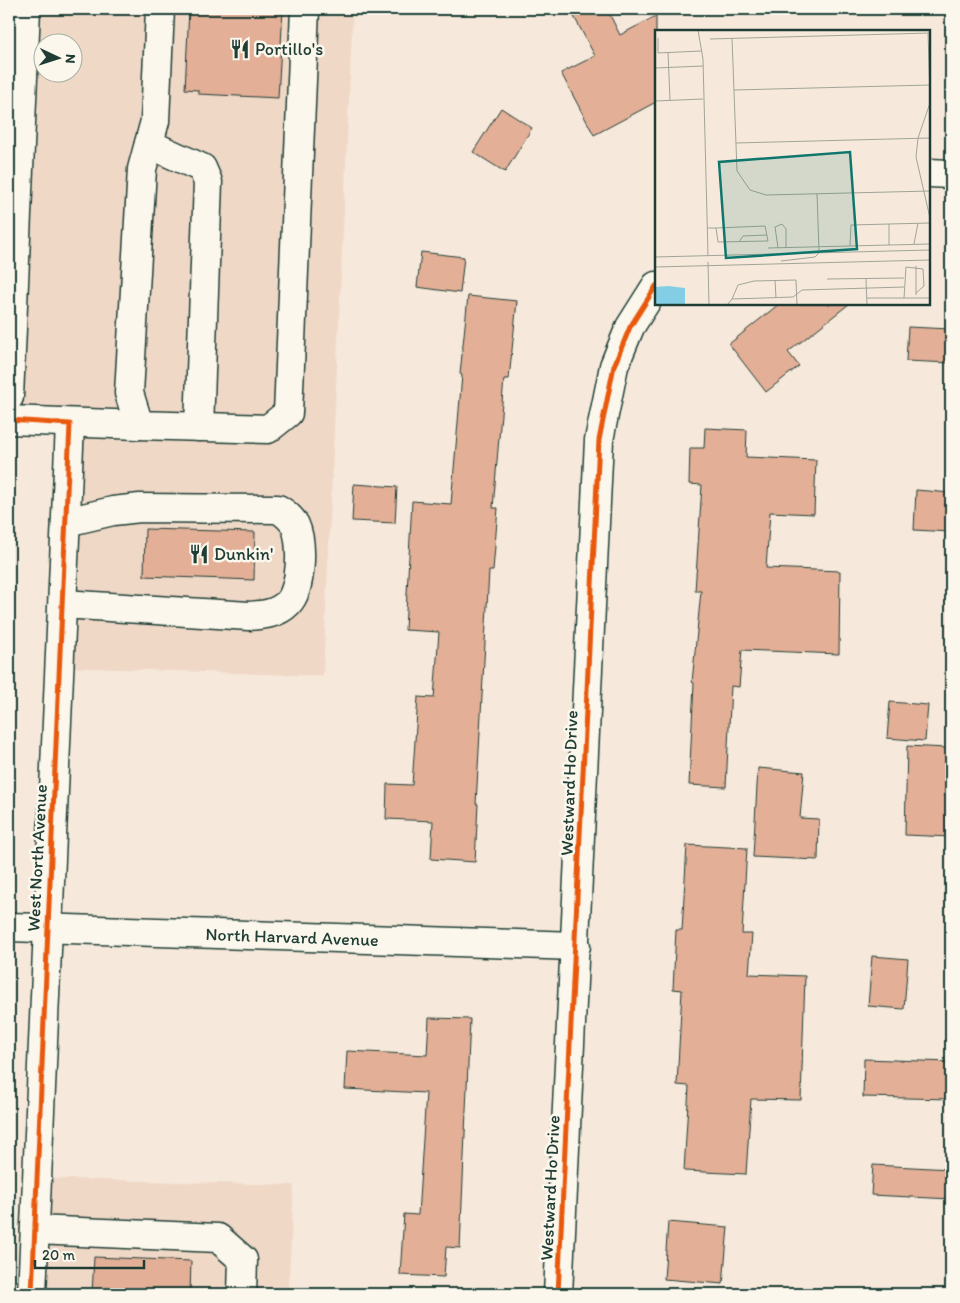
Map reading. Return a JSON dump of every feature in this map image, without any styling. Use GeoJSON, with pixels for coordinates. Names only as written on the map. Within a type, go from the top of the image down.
{"type":"FeatureCollection","features":[{"type":"Feature","properties":{"kind":"street"},"geometry":{"type":"LineString","coordinates":[[9,396],[26,9]]}},
{"type":"Feature","properties":{"kind":"street"},"geometry":{"type":"LineString","coordinates":[[139,425],[129,393],[142,169],[155,121],[160,9]]}},
{"type":"Feature","properties":{"kind":"street"},"geometry":{"type":"LineString","coordinates":[[9,420],[70,424],[268,429],[288,413],[305,9]]}},
{"type":"Feature","properties":{"kind":"street"},"geometry":{"type":"LineString","coordinates":[[149,144],[202,168],[208,182],[199,427]]}},
{"type":"Feature","properties":{"kind":"street"},"geometry":{"type":"LineString","coordinates":[[930,173],[951,174]]}},
{"type":"Feature","properties":{"kind":"street","name":"Westward Ho Drive"},"geometry":{"type":"LineString","coordinates":[[558,1294],[599,440],[614,366],[630,327],[655,288]]}},
{"type":"Feature","properties":{"kind":"street","name":"West North Avenue"},"geometry":{"type":"LineString","coordinates":[[32,1294],[70,424]]}},
{"type":"Feature","properties":{"kind":"street"},"geometry":{"type":"LineString","coordinates":[[62,604],[257,616],[278,611],[288,602],[295,592],[298,579],[299,542],[295,525],[287,514],[278,509],[140,508],[113,511],[66,522]]}},
{"type":"Feature","properties":{"kind":"street","name":"North Harvard Avenue"},"geometry":{"type":"LineString","coordinates":[[9,927],[576,946]]}},
{"type":"Feature","properties":{"kind":"street"},"geometry":{"type":"LineString","coordinates":[[34,1230],[218,1238],[243,1260],[242,1294]]}},
{"type":"Feature","properties":{"kind":"shaded area"},"geometry":{"type":"Polygon","coordinates":[[[26,9],[353,9],[323,676],[59,667],[70,424],[9,420],[26,9]]]}},
{"type":"Feature","properties":{"kind":"shaded area"},"geometry":{"type":"Polygon","coordinates":[[[37,1178],[294,1185],[288,1294],[32,1294],[37,1178]]]}},
{"type":"Feature","properties":{"kind":"building","name":"Portillo's"},"geometry":{"type":"Polygon","coordinates":[[[189,9],[283,9],[278,98],[198,94],[198,90],[185,89],[189,9]]]}},
{"type":"Feature","properties":{"kind":"building"},"geometry":{"type":"Polygon","coordinates":[[[570,9],[607,9],[620,35],[656,16],[655,103],[594,135],[561,73],[595,56],[570,9]]]}},
{"type":"Feature","properties":{"kind":"building"},"geometry":{"type":"Polygon","coordinates":[[[501,108],[532,128],[505,172],[473,152],[501,108]]]}},
{"type":"Feature","properties":{"kind":"building"},"geometry":{"type":"Polygon","coordinates":[[[421,252],[464,257],[460,293],[417,287],[421,252]]]}},
{"type":"Feature","properties":{"kind":"building"},"geometry":{"type":"Polygon","coordinates":[[[468,296],[517,301],[509,379],[504,379],[493,508],[498,508],[493,571],[489,571],[476,804],[478,804],[475,862],[431,859],[433,821],[386,819],[387,784],[412,785],[418,697],[434,698],[439,632],[405,630],[412,501],[451,504],[462,375],[460,374],[468,296]]]}},
{"type":"Feature","properties":{"kind":"building"},"geometry":{"type":"Polygon","coordinates":[[[778,305],[848,305],[788,352],[799,366],[766,392],[729,344],[778,305]]]}},
{"type":"Feature","properties":{"kind":"building"},"geometry":{"type":"Polygon","coordinates":[[[908,327],[951,329],[951,363],[906,361],[908,327]]]}},
{"type":"Feature","properties":{"kind":"building"},"geometry":{"type":"Polygon","coordinates":[[[705,428],[747,430],[746,457],[816,460],[814,514],[770,512],[766,568],[840,571],[839,654],[742,650],[739,687],[731,686],[726,787],[689,785],[694,683],[692,682],[701,591],[695,591],[702,485],[689,484],[690,448],[704,448],[705,428]]]}},
{"type":"Feature","properties":{"kind":"building"},"geometry":{"type":"Polygon","coordinates":[[[354,484],[397,487],[395,523],[352,521],[354,484]]]}},
{"type":"Feature","properties":{"kind":"building"},"geometry":{"type":"Polygon","coordinates":[[[916,490],[951,493],[951,532],[914,530],[916,490]]]}},
{"type":"Feature","properties":{"kind":"building","name":"Dunkin'"},"geometry":{"type":"Polygon","coordinates":[[[145,529],[255,532],[254,580],[144,576],[145,529]]]}},
{"type":"Feature","properties":{"kind":"building"},"geometry":{"type":"Polygon","coordinates":[[[890,702],[928,705],[925,741],[887,738],[890,702]]]}},
{"type":"Feature","properties":{"kind":"building"},"geometry":{"type":"Polygon","coordinates":[[[907,746],[947,748],[945,796],[951,796],[951,837],[905,835],[907,746]]]}},
{"type":"Feature","properties":{"kind":"building"},"geometry":{"type":"Polygon","coordinates":[[[758,768],[804,772],[800,818],[819,819],[818,860],[753,857],[758,768]]]}},
{"type":"Feature","properties":{"kind":"building"},"geometry":{"type":"Polygon","coordinates":[[[687,845],[747,848],[742,934],[752,934],[749,974],[805,976],[801,1100],[751,1099],[746,1174],[684,1171],[689,1086],[677,1085],[682,990],[673,989],[676,930],[682,930],[687,845]]]}},
{"type":"Feature","properties":{"kind":"building"},"geometry":{"type":"Polygon","coordinates":[[[872,956],[908,959],[904,1009],[868,1006],[872,956]]]}},
{"type":"Feature","properties":{"kind":"building"},"geometry":{"type":"Polygon","coordinates":[[[429,1018],[470,1019],[460,1248],[446,1247],[444,1277],[400,1275],[404,1214],[418,1215],[426,1093],[345,1089],[347,1051],[427,1055],[429,1018]]]}},
{"type":"Feature","properties":{"kind":"building"},"geometry":{"type":"Polygon","coordinates":[[[864,1059],[951,1062],[951,1099],[863,1097],[864,1059]]]}},
{"type":"Feature","properties":{"kind":"building"},"geometry":{"type":"Polygon","coordinates":[[[873,1165],[951,1169],[951,1199],[871,1195],[873,1165]]]}},
{"type":"Feature","properties":{"kind":"building"},"geometry":{"type":"Polygon","coordinates":[[[668,1222],[728,1227],[723,1284],[664,1279],[668,1222]]]}},
{"type":"Feature","properties":{"kind":"building"},"geometry":{"type":"Polygon","coordinates":[[[94,1257],[191,1261],[190,1294],[92,1294],[94,1257]]]}},
{"type":"Feature","properties":{"kind":"cycle path"},"geometry":{"type":"LineString","coordinates":[[558,1294],[599,440],[614,366],[630,327],[655,288]]}},
{"type":"Feature","properties":{"kind":"cycle path"},"geometry":{"type":"LineString","coordinates":[[9,420],[70,424],[32,1294]]}},
{"type":"Feature","properties":{"kind":"place","name":"Portillo's"},"geometry":{"type":"Point","coordinates":[240,49]}},
{"type":"Feature","properties":{"kind":"place","name":"Dunkin'"},"geometry":{"type":"Point","coordinates":[199,554]}}]}
